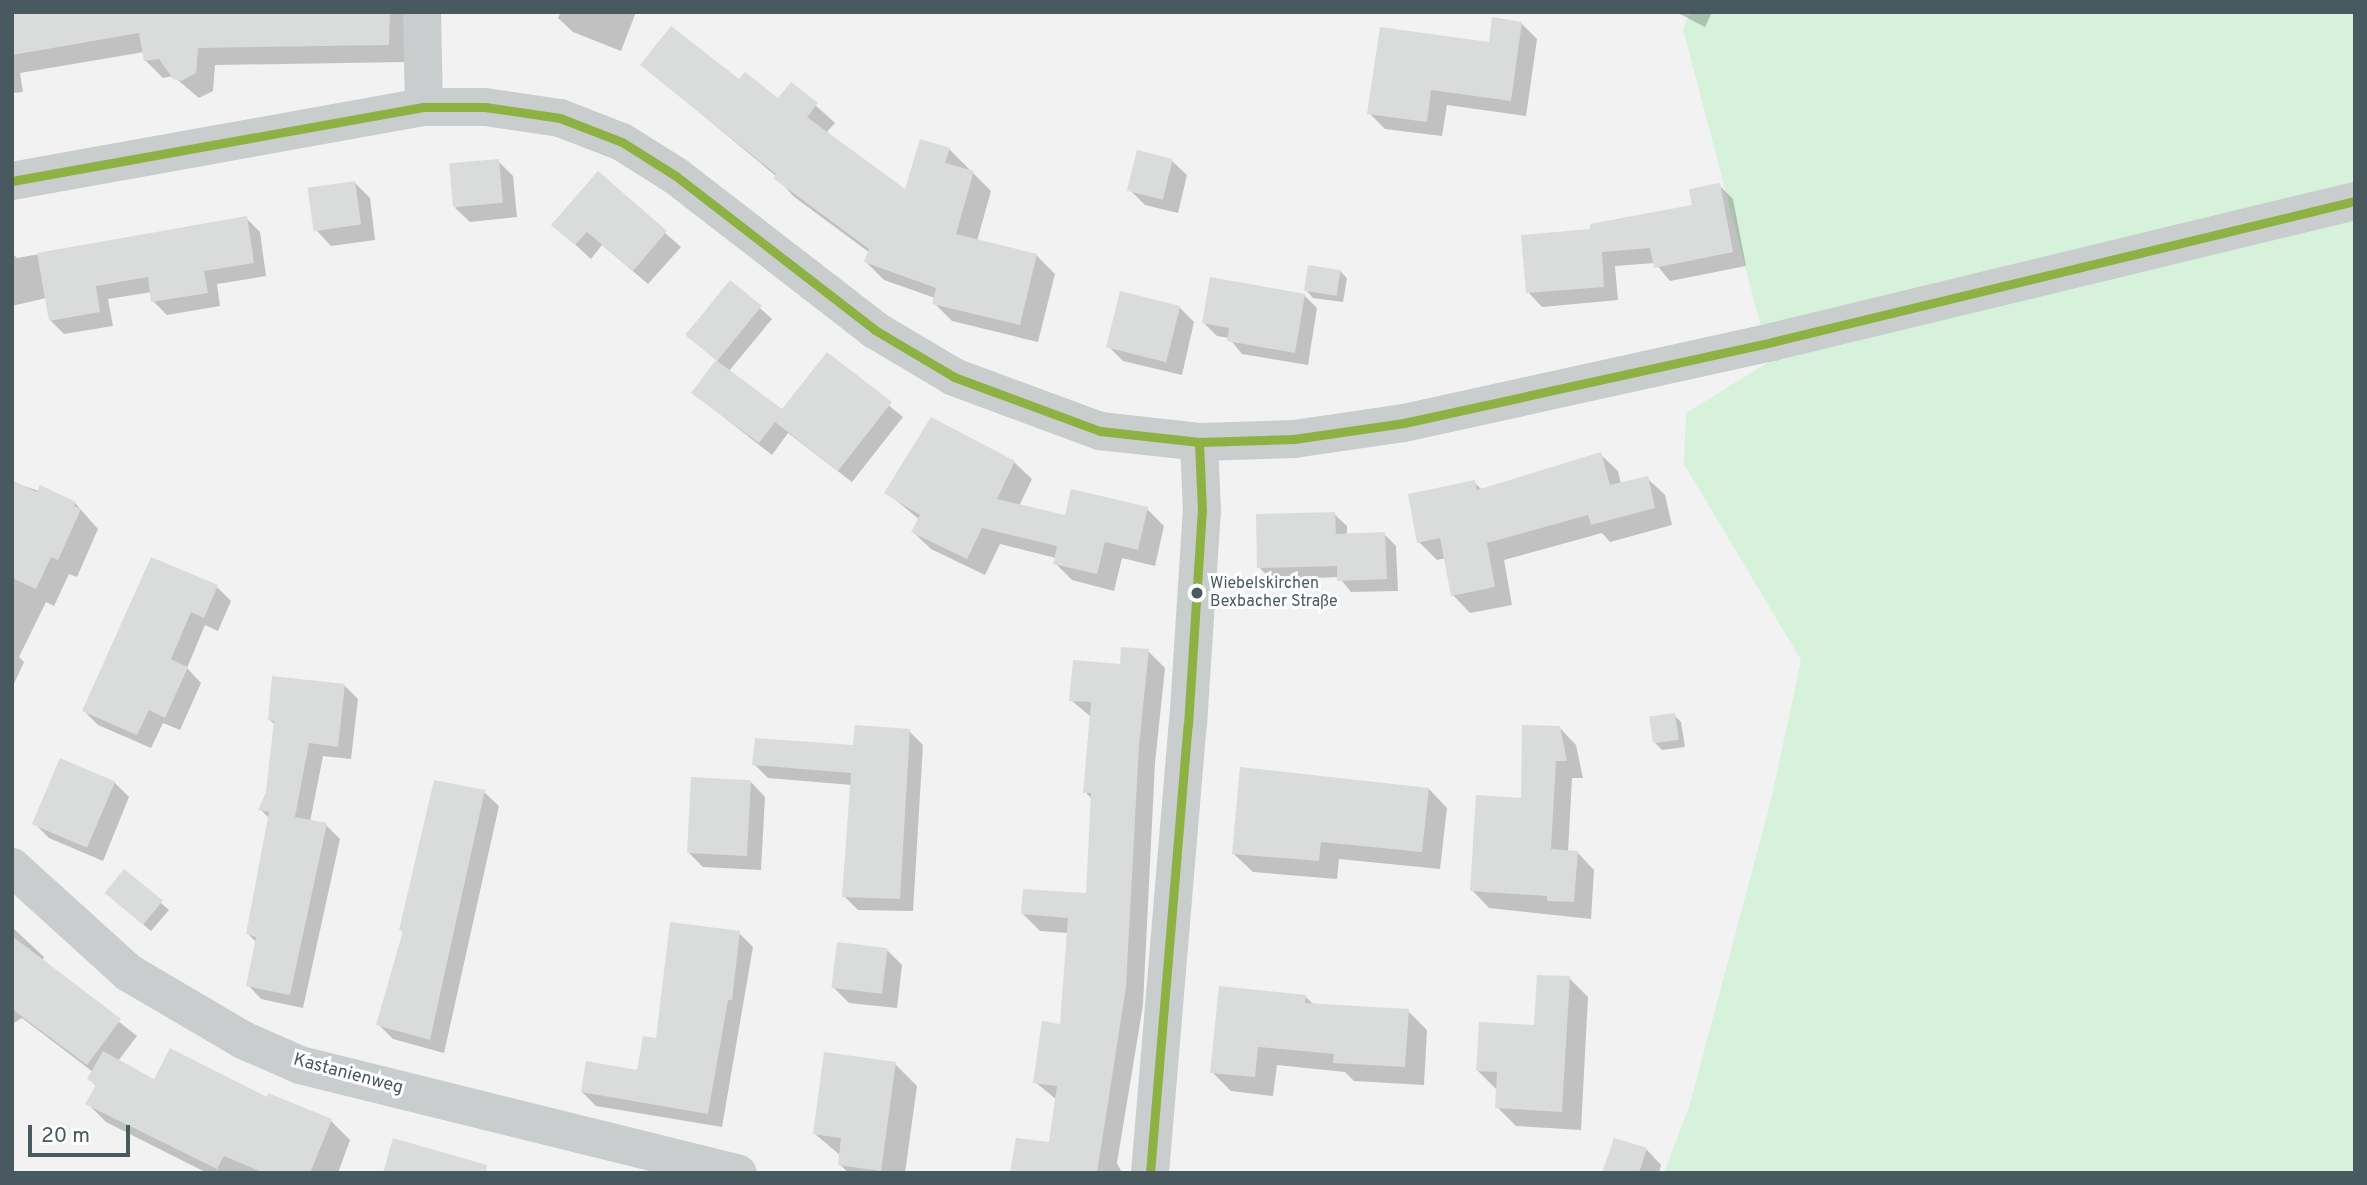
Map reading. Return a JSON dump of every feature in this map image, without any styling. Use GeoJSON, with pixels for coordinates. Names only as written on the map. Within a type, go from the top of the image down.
{"type":"FeatureCollection","features":[{"type":"Feature","properties":{"kind":"street"},"geometry":{"type":"LineString","coordinates":[[422,12],[424,107]]}},
{"type":"Feature","properties":{"kind":"street"},"geometry":{"type":"LineString","coordinates":[[12,181],[424,107],[485,107],[560,118],[622,142],[676,176],[874,330],[954,377],[1100,431],[1199,442],[1294,439],[1404,423],[1772,342],[2355,201]]}},
{"type":"Feature","properties":{"kind":"street"},"geometry":{"type":"LineString","coordinates":[[1150,1173],[1187,739],[1202,511],[1199,442]]}},
{"type":"Feature","properties":{"kind":"street","name":"Kastanienweg"},"geometry":{"type":"LineString","coordinates":[[12,867],[129,974],[243,1040],[300,1065],[738,1173]]}},
{"type":"Feature","properties":{"kind":"green space"},"geometry":{"type":"Polygon","coordinates":[[[1691,12],[2355,12],[2355,1173],[1664,1173],[1690,1104],[1771,800],[1801,660],[1684,464],[1686,413],[1770,361],[1683,29],[1691,12]]]}},
{"type":"Feature","properties":{"kind":"building"},"geometry":{"type":"Polygon","coordinates":[[[12,12],[390,12],[389,45],[198,48],[196,73],[181,81],[173,79],[159,59],[144,61],[139,33],[12,55],[12,12]]]}},
{"type":"Feature","properties":{"kind":"building"},"geometry":{"type":"Polygon","coordinates":[[[1492,17],[1522,22],[1511,101],[1431,90],[1427,122],[1367,114],[1380,27],[1489,42],[1492,17]]]}},
{"type":"Feature","properties":{"kind":"building"},"geometry":{"type":"Polygon","coordinates":[[[671,26],[739,79],[745,72],[778,98],[791,82],[818,103],[807,117],[905,189],[920,139],[950,148],[945,163],[974,171],[956,234],[1037,254],[1020,325],[932,304],[936,288],[864,262],[869,249],[773,178],[776,174],[640,65],[671,26]]]}},
{"type":"Feature","properties":{"kind":"building"},"geometry":{"type":"Polygon","coordinates":[[[1137,150],[1173,159],[1163,200],[1127,191],[1137,150]]]}},
{"type":"Feature","properties":{"kind":"building"},"geometry":{"type":"Polygon","coordinates":[[[499,159],[503,203],[453,207],[449,163],[499,159]]]}},
{"type":"Feature","properties":{"kind":"building"},"geometry":{"type":"Polygon","coordinates":[[[598,171],[667,231],[633,271],[587,232],[575,245],[551,225],[598,171]]]}},
{"type":"Feature","properties":{"kind":"building"},"geometry":{"type":"Polygon","coordinates":[[[355,181],[361,225],[314,231],[307,188],[355,181]]]}},
{"type":"Feature","properties":{"kind":"building"},"geometry":{"type":"Polygon","coordinates":[[[1720,183],[1733,252],[1654,268],[1650,248],[1602,252],[1604,287],[1526,293],[1521,235],[1590,229],[1590,224],[1692,205],[1689,189],[1720,183]]]}},
{"type":"Feature","properties":{"kind":"building"},"geometry":{"type":"Polygon","coordinates":[[[247,216],[254,263],[204,271],[208,293],[151,302],[148,277],[96,286],[100,312],[49,321],[37,253],[247,216]]]}},
{"type":"Feature","properties":{"kind":"building"},"geometry":{"type":"Polygon","coordinates":[[[1308,265],[1341,270],[1337,296],[1304,291],[1308,265]]]}},
{"type":"Feature","properties":{"kind":"building"},"geometry":{"type":"Polygon","coordinates":[[[1210,277],[1305,294],[1295,353],[1227,341],[1229,328],[1202,323],[1210,277]]]}},
{"type":"Feature","properties":{"kind":"building"},"geometry":{"type":"Polygon","coordinates":[[[730,280],[762,306],[717,361],[685,335],[730,280]]]}},
{"type":"Feature","properties":{"kind":"building"},"geometry":{"type":"Polygon","coordinates":[[[1120,291],[1180,306],[1166,362],[1106,347],[1120,291]]]}},
{"type":"Feature","properties":{"kind":"building"},"geometry":{"type":"Polygon","coordinates":[[[827,352],[892,402],[838,471],[775,422],[759,443],[691,393],[716,360],[782,409],[827,352]]]}},
{"type":"Feature","properties":{"kind":"building"},"geometry":{"type":"Polygon","coordinates":[[[931,417],[1015,461],[997,499],[1065,515],[1071,489],[1148,507],[1138,550],[1105,542],[1097,574],[1053,564],[1057,546],[982,528],[967,559],[911,532],[920,515],[884,493],[931,417]]]}},
{"type":"Feature","properties":{"kind":"building"},"geometry":{"type":"Polygon","coordinates":[[[1601,452],[1610,485],[1648,476],[1655,508],[1591,525],[1588,515],[1487,543],[1495,587],[1451,596],[1440,538],[1417,543],[1408,494],[1475,480],[1477,490],[1601,452]]]}},
{"type":"Feature","properties":{"kind":"building"},"geometry":{"type":"Polygon","coordinates":[[[12,480],[37,492],[40,485],[76,502],[74,506],[81,509],[58,560],[51,557],[36,589],[12,578],[12,480]]]}},
{"type":"Feature","properties":{"kind":"building"},"geometry":{"type":"Polygon","coordinates":[[[1335,512],[1336,534],[1385,532],[1387,579],[1337,581],[1337,566],[1257,568],[1256,514],[1335,512]]]}},
{"type":"Feature","properties":{"kind":"building"},"geometry":{"type":"Polygon","coordinates":[[[151,557],[218,585],[204,618],[191,612],[171,659],[188,667],[165,718],[149,710],[137,735],[82,711],[151,557]]]}},
{"type":"Feature","properties":{"kind":"building"},"geometry":{"type":"Polygon","coordinates":[[[1121,647],[1149,649],[1139,745],[1126,987],[1097,1173],[1010,1173],[1016,1138],[1049,1142],[1057,1086],[1033,1083],[1042,1021],[1060,1024],[1068,918],[1021,914],[1023,889],[1086,893],[1091,793],[1083,793],[1091,702],[1069,701],[1073,660],[1120,664],[1121,647]]]}},
{"type":"Feature","properties":{"kind":"building"},"geometry":{"type":"Polygon","coordinates":[[[272,676],[345,684],[338,747],[309,743],[295,817],[327,823],[290,995],[246,986],[256,937],[246,934],[269,812],[258,810],[266,792],[274,721],[268,720],[272,676]]]}},
{"type":"Feature","properties":{"kind":"building"},"geometry":{"type":"Polygon","coordinates":[[[1675,713],[1679,740],[1653,743],[1649,717],[1675,713]]]}},
{"type":"Feature","properties":{"kind":"building"},"geometry":{"type":"Polygon","coordinates":[[[855,725],[910,729],[900,899],[842,897],[851,773],[752,765],[755,738],[853,745],[855,725]]]}},
{"type":"Feature","properties":{"kind":"building"},"geometry":{"type":"Polygon","coordinates":[[[1522,725],[1560,726],[1567,761],[1556,761],[1551,849],[1578,851],[1574,902],[1547,901],[1547,896],[1470,891],[1476,795],[1521,798],[1522,725]]]}},
{"type":"Feature","properties":{"kind":"building"},"geometry":{"type":"Polygon","coordinates":[[[60,758],[115,781],[87,848],[32,824],[60,758]]]}},
{"type":"Feature","properties":{"kind":"building"},"geometry":{"type":"Polygon","coordinates":[[[1240,767],[1429,788],[1422,852],[1321,842],[1319,861],[1232,854],[1240,767]]]}},
{"type":"Feature","properties":{"kind":"building"},"geometry":{"type":"Polygon","coordinates":[[[691,777],[751,780],[747,856],[687,853],[691,777]]]}},
{"type":"Feature","properties":{"kind":"building"},"geometry":{"type":"Polygon","coordinates":[[[434,780],[485,790],[430,1040],[376,1025],[403,931],[399,930],[434,780]]]}},
{"type":"Feature","properties":{"kind":"building"},"geometry":{"type":"Polygon","coordinates":[[[124,869],[163,900],[143,925],[104,893],[124,869]]]}},
{"type":"Feature","properties":{"kind":"building"},"geometry":{"type":"Polygon","coordinates":[[[670,922],[740,931],[732,1000],[728,1000],[708,1114],[581,1092],[586,1061],[637,1070],[643,1036],[656,1038],[670,922]]]}},
{"type":"Feature","properties":{"kind":"building"},"geometry":{"type":"Polygon","coordinates":[[[12,936],[121,1019],[87,1065],[12,1009],[12,936]]]}},
{"type":"Feature","properties":{"kind":"building"},"geometry":{"type":"Polygon","coordinates":[[[837,942],[888,948],[882,994],[831,988],[837,942]]]}},
{"type":"Feature","properties":{"kind":"building"},"geometry":{"type":"Polygon","coordinates":[[[1537,975],[1570,976],[1562,1112],[1495,1108],[1497,1072],[1476,1071],[1479,1022],[1534,1025],[1537,975]]]}},
{"type":"Feature","properties":{"kind":"building"},"geometry":{"type":"Polygon","coordinates":[[[1219,986],[1306,995],[1305,1003],[1409,1009],[1405,1067],[1333,1063],[1334,1054],[1258,1047],[1255,1077],[1210,1073],[1219,986]]]}},
{"type":"Feature","properties":{"kind":"building"},"geometry":{"type":"Polygon","coordinates":[[[170,1048],[267,1097],[268,1093],[332,1119],[310,1173],[264,1173],[224,1156],[217,1169],[85,1104],[96,1085],[87,1079],[103,1051],[154,1079],[170,1048]]]}},
{"type":"Feature","properties":{"kind":"building"},"geometry":{"type":"Polygon","coordinates":[[[824,1052],[896,1062],[881,1171],[838,1165],[841,1138],[813,1134],[824,1052]]]}},
{"type":"Feature","properties":{"kind":"building"},"geometry":{"type":"Polygon","coordinates":[[[393,1138],[487,1165],[486,1173],[383,1173],[393,1138]]]}},
{"type":"Feature","properties":{"kind":"building"},"geometry":{"type":"Polygon","coordinates":[[[1614,1138],[1647,1148],[1639,1173],[1602,1173],[1614,1138]]]}},
{"type":"Feature","properties":{"kind":"transit line"},"geometry":{"type":"LineString","coordinates":[[12,181],[424,107],[485,107],[560,118],[622,142],[676,176],[875,330],[954,377],[1100,431],[1199,442],[1294,439],[1404,423],[1772,342],[2355,201]]}},
{"type":"Feature","properties":{"kind":"transit line"},"geometry":{"type":"LineString","coordinates":[[1150,1173],[1188,725],[1202,511],[1199,442]]}},
{"type":"Feature","properties":{"kind":"place","name":"Wiebelskirchen Bexbacher Straße"},"geometry":{"type":"Point","coordinates":[1197,593]}}]}
